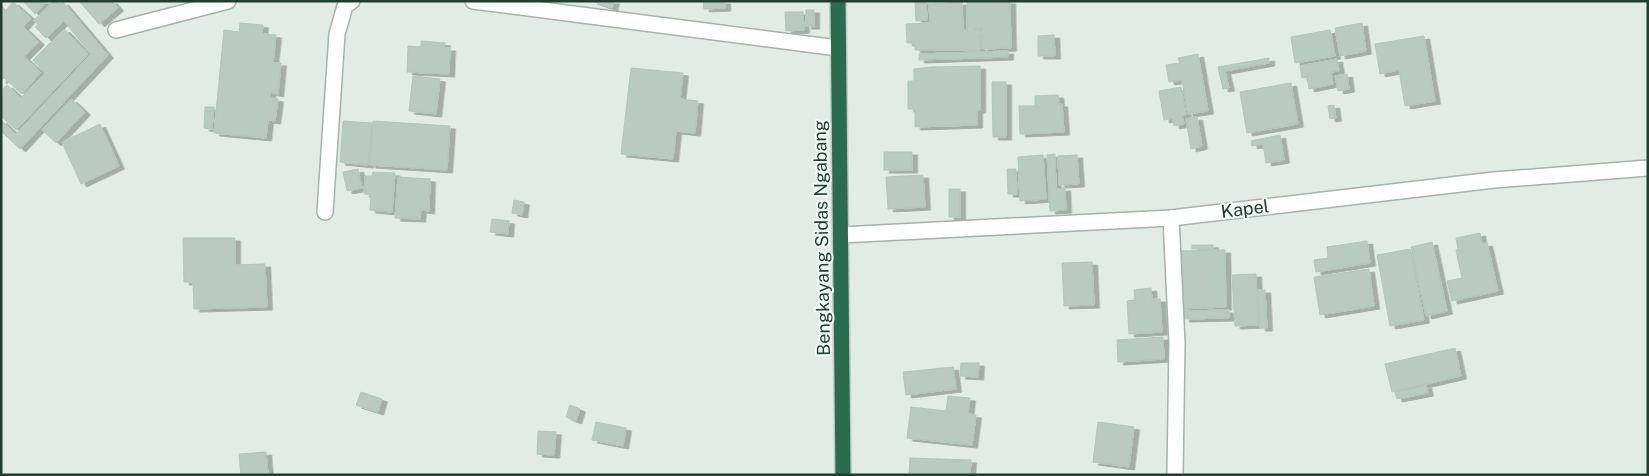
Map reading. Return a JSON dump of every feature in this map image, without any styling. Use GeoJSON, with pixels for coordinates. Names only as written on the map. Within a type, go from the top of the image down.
{"type":"FeatureCollection","features":[{"type":"Feature","properties":{"kind":"highway","name":"Bengkayang Sidas Ngabang"},"geometry":{"type":"LineString","coordinates":[[838,1],[843,475]]}},
{"type":"Feature","properties":{"kind":"street"},"geometry":{"type":"LineString","coordinates":[[116,30],[228,1]]}},
{"type":"Feature","properties":{"kind":"street"},"geometry":{"type":"LineString","coordinates":[[473,1],[838,48]]}},
{"type":"Feature","properties":{"kind":"street"},"geometry":{"type":"LineString","coordinates":[[325,212],[337,34],[344,3]]}},
{"type":"Feature","properties":{"kind":"street","name":"Kapel"},"geometry":{"type":"LineString","coordinates":[[841,235],[1171,218],[1494,180],[1648,168]]}},
{"type":"Feature","properties":{"kind":"street"},"geometry":{"type":"LineString","coordinates":[[1171,218],[1177,343],[1175,475]]}},
{"type":"Feature","properties":{"kind":"building"},"geometry":{"type":"Polygon","coordinates":[[[23,1],[47,1],[35,14],[23,1]]]}},
{"type":"Feature","properties":{"kind":"building"},"geometry":{"type":"Polygon","coordinates":[[[53,1],[58,1],[60,4],[63,2],[108,55],[20,149],[1,131],[1,120],[16,134],[91,54],[64,21],[46,38],[35,27],[38,25],[34,20],[53,1]]]}},
{"type":"Feature","properties":{"kind":"building"},"geometry":{"type":"Polygon","coordinates":[[[79,1],[112,1],[118,8],[99,24],[79,1]]]}},
{"type":"Feature","properties":{"kind":"building"},"geometry":{"type":"Polygon","coordinates":[[[592,1],[614,1],[612,8],[592,1]]]}},
{"type":"Feature","properties":{"kind":"building"},"geometry":{"type":"Polygon","coordinates":[[[703,1],[725,1],[725,8],[704,9],[703,1]]]}},
{"type":"Feature","properties":{"kind":"building"},"geometry":{"type":"Polygon","coordinates":[[[915,1],[926,1],[927,20],[916,21],[915,1]]]}},
{"type":"Feature","properties":{"kind":"building"},"geometry":{"type":"Polygon","coordinates":[[[1010,1],[1011,48],[982,49],[982,28],[967,29],[967,2],[1010,1]]]}},
{"type":"Feature","properties":{"kind":"building"},"geometry":{"type":"Polygon","coordinates":[[[13,2],[31,18],[23,27],[39,42],[24,57],[41,72],[22,94],[4,78],[1,81],[1,6],[6,10],[13,2]]]}},
{"type":"Feature","properties":{"kind":"building"},"geometry":{"type":"Polygon","coordinates":[[[962,2],[963,30],[980,30],[980,50],[915,50],[915,43],[907,43],[906,24],[930,23],[929,4],[962,2]]]}},
{"type":"Feature","properties":{"kind":"building"},"geometry":{"type":"Polygon","coordinates":[[[806,10],[814,10],[814,26],[806,26],[806,10]]]}},
{"type":"Feature","properties":{"kind":"building"},"geometry":{"type":"Polygon","coordinates":[[[785,12],[803,12],[804,30],[786,31],[785,12]]]}},
{"type":"Feature","properties":{"kind":"building"},"geometry":{"type":"Polygon","coordinates":[[[240,23],[263,25],[262,34],[276,35],[273,63],[281,63],[278,94],[270,92],[270,98],[278,99],[275,121],[268,120],[266,138],[214,133],[224,30],[239,32],[240,23]]]}},
{"type":"Feature","properties":{"kind":"building"},"geometry":{"type":"Polygon","coordinates":[[[1362,23],[1366,51],[1340,56],[1335,28],[1362,23]]]}},
{"type":"Feature","properties":{"kind":"building"},"geometry":{"type":"Polygon","coordinates":[[[64,29],[88,54],[16,130],[1,116],[1,91],[7,85],[21,98],[45,73],[33,60],[64,29]]]}},
{"type":"Feature","properties":{"kind":"building"},"geometry":{"type":"Polygon","coordinates":[[[1330,30],[1335,56],[1295,63],[1291,37],[1330,30]]]}},
{"type":"Feature","properties":{"kind":"building"},"geometry":{"type":"Polygon","coordinates":[[[1054,35],[1055,56],[1038,56],[1038,36],[1054,35]]]}},
{"type":"Feature","properties":{"kind":"building"},"geometry":{"type":"Polygon","coordinates":[[[1424,36],[1435,101],[1405,106],[1399,70],[1380,74],[1375,44],[1424,36]]]}},
{"type":"Feature","properties":{"kind":"building"},"geometry":{"type":"Polygon","coordinates":[[[421,41],[445,43],[444,48],[450,48],[449,74],[407,72],[408,46],[421,47],[421,41]]]}},
{"type":"Feature","properties":{"kind":"building"},"geometry":{"type":"Polygon","coordinates":[[[1008,51],[1008,57],[919,60],[919,54],[1008,51]]]}},
{"type":"Feature","properties":{"kind":"building"},"geometry":{"type":"Polygon","coordinates":[[[1198,54],[1208,111],[1188,114],[1182,80],[1169,82],[1166,65],[1180,63],[1178,58],[1198,54]]]}},
{"type":"Feature","properties":{"kind":"building"},"geometry":{"type":"Polygon","coordinates":[[[1269,58],[1269,63],[1225,71],[1229,88],[1223,89],[1218,67],[1269,58]]]}},
{"type":"Feature","properties":{"kind":"building"},"geometry":{"type":"Polygon","coordinates":[[[1337,59],[1339,71],[1331,72],[1333,84],[1309,89],[1307,77],[1302,78],[1300,66],[1337,59]]]}},
{"type":"Feature","properties":{"kind":"building"},"geometry":{"type":"Polygon","coordinates":[[[980,66],[980,110],[977,110],[977,125],[915,127],[915,109],[908,109],[908,81],[914,81],[914,69],[980,66]]]}},
{"type":"Feature","properties":{"kind":"building"},"geometry":{"type":"Polygon","coordinates":[[[631,68],[683,73],[680,99],[698,101],[695,133],[676,131],[673,159],[621,154],[631,68]]]}},
{"type":"Feature","properties":{"kind":"building"},"geometry":{"type":"Polygon","coordinates":[[[1347,74],[1349,89],[1338,91],[1335,76],[1347,74]]]}},
{"type":"Feature","properties":{"kind":"building"},"geometry":{"type":"Polygon","coordinates":[[[413,76],[440,79],[436,114],[409,111],[413,76]]]}},
{"type":"Feature","properties":{"kind":"building"},"geometry":{"type":"Polygon","coordinates":[[[992,82],[1006,82],[1006,137],[993,137],[992,82]]]}},
{"type":"Feature","properties":{"kind":"building"},"geometry":{"type":"Polygon","coordinates":[[[1291,83],[1298,124],[1247,133],[1240,92],[1291,83]]]}},
{"type":"Feature","properties":{"kind":"building"},"geometry":{"type":"Polygon","coordinates":[[[1181,87],[1186,115],[1182,116],[1184,124],[1174,126],[1173,118],[1164,120],[1159,91],[1181,87]]]}},
{"type":"Feature","properties":{"kind":"building"},"geometry":{"type":"Polygon","coordinates":[[[1058,95],[1059,104],[1062,104],[1064,132],[1020,134],[1019,106],[1035,106],[1035,96],[1058,95]]]}},
{"type":"Feature","properties":{"kind":"building"},"geometry":{"type":"Polygon","coordinates":[[[71,99],[85,112],[56,143],[42,130],[71,99]]]}},
{"type":"Feature","properties":{"kind":"building"},"geometry":{"type":"Polygon","coordinates":[[[1334,105],[1336,118],[1330,119],[1328,106],[1334,105]]]}},
{"type":"Feature","properties":{"kind":"building"},"geometry":{"type":"Polygon","coordinates":[[[205,107],[214,107],[212,129],[204,128],[205,107]]]}},
{"type":"Feature","properties":{"kind":"building"},"geometry":{"type":"Polygon","coordinates":[[[1197,117],[1202,146],[1191,149],[1186,119],[1197,117]]]}},
{"type":"Feature","properties":{"kind":"building"},"geometry":{"type":"Polygon","coordinates":[[[343,121],[372,123],[368,165],[340,162],[343,121]]]}},
{"type":"Feature","properties":{"kind":"building"},"geometry":{"type":"Polygon","coordinates":[[[373,121],[450,126],[447,170],[370,165],[373,121]]]}},
{"type":"Feature","properties":{"kind":"building"},"geometry":{"type":"Polygon","coordinates":[[[100,124],[119,166],[81,184],[62,142],[100,124]]]}},
{"type":"Feature","properties":{"kind":"building"},"geometry":{"type":"Polygon","coordinates":[[[1280,135],[1284,160],[1266,163],[1263,144],[1252,146],[1251,141],[1280,135]]]}},
{"type":"Feature","properties":{"kind":"building"},"geometry":{"type":"Polygon","coordinates":[[[884,152],[912,152],[912,170],[884,170],[884,152]]]}},
{"type":"Feature","properties":{"kind":"building"},"geometry":{"type":"Polygon","coordinates":[[[1055,154],[1056,189],[1065,188],[1066,210],[1050,211],[1047,155],[1055,154]]]}},
{"type":"Feature","properties":{"kind":"building"},"geometry":{"type":"Polygon","coordinates":[[[1043,155],[1046,199],[1020,201],[1018,157],[1043,155]]]}},
{"type":"Feature","properties":{"kind":"building"},"geometry":{"type":"Polygon","coordinates":[[[1077,155],[1079,184],[1059,185],[1058,156],[1077,155]]]}},
{"type":"Feature","properties":{"kind":"building"},"geometry":{"type":"Polygon","coordinates":[[[358,169],[362,188],[347,191],[343,172],[358,169]]]}},
{"type":"Feature","properties":{"kind":"building"},"geometry":{"type":"Polygon","coordinates":[[[1007,169],[1016,169],[1017,194],[1008,194],[1007,169]]]}},
{"type":"Feature","properties":{"kind":"building"},"geometry":{"type":"Polygon","coordinates":[[[373,172],[395,173],[392,212],[370,210],[371,195],[364,194],[365,176],[372,176],[373,172]]]}},
{"type":"Feature","properties":{"kind":"building"},"geometry":{"type":"Polygon","coordinates":[[[923,175],[925,207],[888,209],[886,177],[923,175]]]}},
{"type":"Feature","properties":{"kind":"building"},"geometry":{"type":"Polygon","coordinates":[[[398,177],[430,179],[429,211],[421,210],[420,219],[395,218],[398,177]]]}},
{"type":"Feature","properties":{"kind":"building"},"geometry":{"type":"Polygon","coordinates":[[[949,189],[960,189],[960,217],[949,217],[949,189]]]}},
{"type":"Feature","properties":{"kind":"building"},"geometry":{"type":"Polygon","coordinates":[[[514,200],[524,202],[522,215],[512,213],[514,200]]]}},
{"type":"Feature","properties":{"kind":"building"},"geometry":{"type":"Polygon","coordinates":[[[492,219],[509,221],[508,234],[490,232],[492,219]]]}},
{"type":"Feature","properties":{"kind":"building"},"geometry":{"type":"Polygon","coordinates":[[[1480,233],[1482,244],[1487,243],[1498,291],[1452,301],[1447,281],[1462,278],[1456,250],[1458,249],[1456,238],[1480,233]]]}},
{"type":"Feature","properties":{"kind":"building"},"geometry":{"type":"Polygon","coordinates":[[[183,238],[235,238],[235,265],[265,264],[267,307],[194,309],[193,282],[184,282],[183,238]]]}},
{"type":"Feature","properties":{"kind":"building"},"geometry":{"type":"Polygon","coordinates":[[[1367,241],[1370,263],[1316,272],[1314,260],[1328,258],[1327,247],[1367,241]]]}},
{"type":"Feature","properties":{"kind":"building"},"geometry":{"type":"Polygon","coordinates":[[[1432,242],[1447,311],[1426,316],[1411,247],[1432,242]]]}},
{"type":"Feature","properties":{"kind":"building"},"geometry":{"type":"Polygon","coordinates":[[[1192,245],[1213,245],[1213,249],[1192,249],[1192,245]]]}},
{"type":"Feature","properties":{"kind":"building"},"geometry":{"type":"Polygon","coordinates":[[[1410,249],[1424,320],[1390,326],[1377,255],[1410,249]]]}},
{"type":"Feature","properties":{"kind":"building"},"geometry":{"type":"Polygon","coordinates":[[[1225,250],[1226,307],[1179,309],[1177,251],[1225,250]]]}},
{"type":"Feature","properties":{"kind":"building"},"geometry":{"type":"Polygon","coordinates":[[[1092,262],[1094,305],[1064,306],[1062,263],[1092,262]]]}},
{"type":"Feature","properties":{"kind":"building"},"geometry":{"type":"Polygon","coordinates":[[[1369,269],[1374,306],[1320,315],[1314,277],[1369,269]]]}},
{"type":"Feature","properties":{"kind":"building"},"geometry":{"type":"Polygon","coordinates":[[[1256,274],[1258,325],[1235,326],[1232,275],[1256,274]]]}},
{"type":"Feature","properties":{"kind":"building"},"geometry":{"type":"Polygon","coordinates":[[[1151,288],[1152,299],[1160,299],[1162,332],[1129,334],[1127,301],[1135,300],[1134,290],[1151,288]]]}},
{"type":"Feature","properties":{"kind":"building"},"geometry":{"type":"Polygon","coordinates":[[[1258,290],[1265,290],[1267,328],[1260,328],[1258,290]]]}},
{"type":"Feature","properties":{"kind":"building"},"geometry":{"type":"Polygon","coordinates":[[[1229,310],[1229,318],[1184,319],[1184,311],[1229,310]]]}},
{"type":"Feature","properties":{"kind":"building"},"geometry":{"type":"Polygon","coordinates":[[[1163,337],[1164,359],[1118,362],[1117,340],[1163,337]]]}},
{"type":"Feature","properties":{"kind":"building"},"geometry":{"type":"Polygon","coordinates":[[[1455,348],[1461,376],[1392,392],[1385,364],[1455,348]]]}},
{"type":"Feature","properties":{"kind":"building"},"geometry":{"type":"Polygon","coordinates":[[[961,363],[979,363],[978,377],[960,376],[961,363]]]}},
{"type":"Feature","properties":{"kind":"building"},"geometry":{"type":"Polygon","coordinates":[[[953,367],[956,389],[906,395],[903,372],[953,367]]]}},
{"type":"Feature","properties":{"kind":"building"},"geometry":{"type":"Polygon","coordinates":[[[1426,385],[1428,393],[1397,399],[1395,392],[1426,385]]]}},
{"type":"Feature","properties":{"kind":"building"},"geometry":{"type":"Polygon","coordinates":[[[361,392],[382,399],[378,412],[356,405],[361,392]]]}},
{"type":"Feature","properties":{"kind":"building"},"geometry":{"type":"Polygon","coordinates":[[[948,396],[970,398],[968,414],[976,415],[972,445],[907,438],[911,407],[946,411],[948,396]]]}},
{"type":"Feature","properties":{"kind":"building"},"geometry":{"type":"Polygon","coordinates":[[[570,405],[580,409],[576,421],[566,417],[570,405]]]}},
{"type":"Feature","properties":{"kind":"building"},"geometry":{"type":"Polygon","coordinates":[[[596,422],[626,428],[623,446],[592,440],[596,422]]]}},
{"type":"Feature","properties":{"kind":"building"},"geometry":{"type":"Polygon","coordinates":[[[1098,422],[1134,427],[1129,467],[1093,462],[1098,422]]]}},
{"type":"Feature","properties":{"kind":"building"},"geometry":{"type":"Polygon","coordinates":[[[538,431],[556,432],[554,455],[537,454],[538,431]]]}},
{"type":"Feature","properties":{"kind":"building"},"geometry":{"type":"Polygon","coordinates":[[[266,452],[268,475],[241,475],[239,454],[266,452]]]}},
{"type":"Feature","properties":{"kind":"building"},"geometry":{"type":"Polygon","coordinates":[[[910,458],[971,460],[970,475],[909,475],[910,458]]]}}]}
